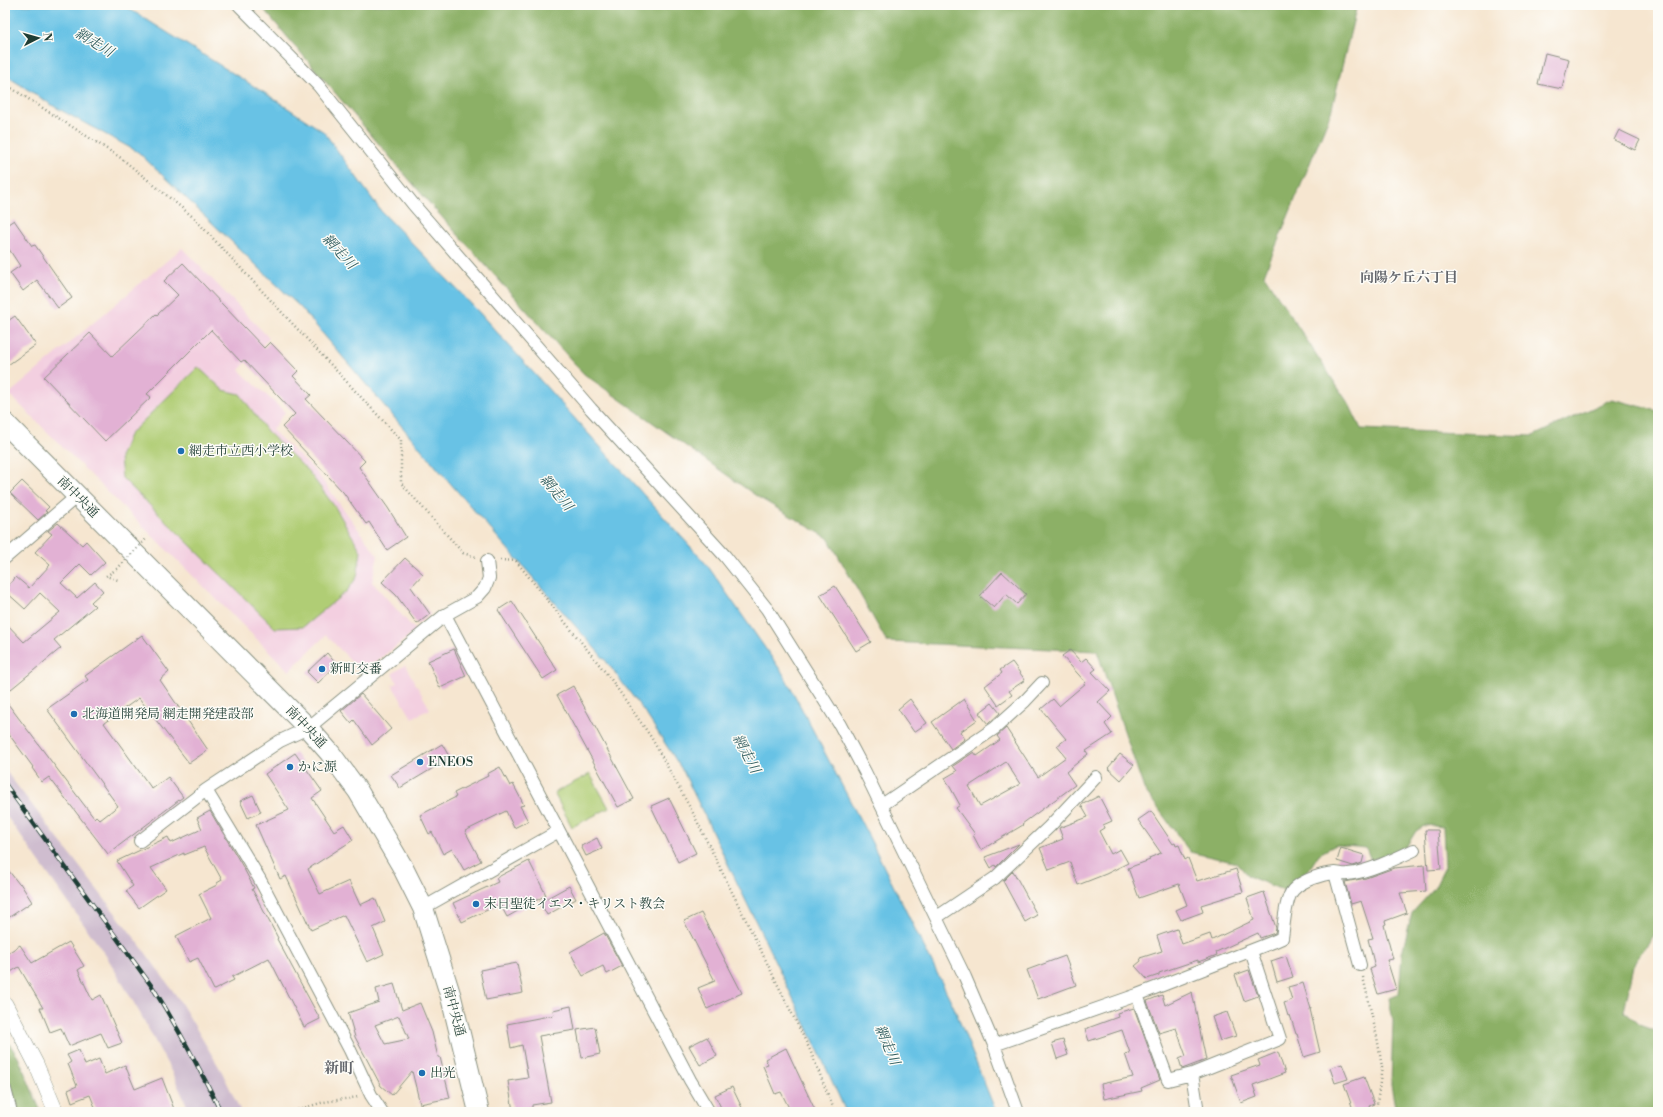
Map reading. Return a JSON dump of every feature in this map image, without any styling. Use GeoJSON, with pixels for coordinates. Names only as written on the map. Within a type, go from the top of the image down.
{"type":"FeatureCollection","features":[{"type":"Feature","properties":{"kind":"highway","name":"南中央通"},"geometry":{"type":"LineString","coordinates":[[5,423],[308,728],[330,753],[358,791],[402,866],[423,908],[451,997],[479,1112]]}},
{"type":"Feature","properties":{"kind":"street"},"geometry":{"type":"LineString","coordinates":[[239,5],[318,84],[414,204],[591,409],[725,556],[767,609],[840,725],[882,805],[965,977],[994,1045],[1018,1112]]}},
{"type":"Feature","properties":{"kind":"street"},"geometry":{"type":"LineString","coordinates":[[5,558],[77,496]]}},
{"type":"Feature","properties":{"kind":"street"},"geometry":{"type":"LineString","coordinates":[[140,841],[206,790],[280,741],[308,728],[445,615],[477,597],[485,588],[489,578],[487,561]]}},
{"type":"Feature","properties":{"kind":"street"},"geometry":{"type":"LineString","coordinates":[[445,615],[686,1073],[709,1112]]}},
{"type":"Feature","properties":{"kind":"street"},"geometry":{"type":"LineString","coordinates":[[882,805],[995,728],[1042,684]]}},
{"type":"Feature","properties":{"kind":"street"},"geometry":{"type":"LineString","coordinates":[[937,917],[995,878],[1050,827],[1096,777]]}},
{"type":"Feature","properties":{"kind":"street"},"geometry":{"type":"LineString","coordinates":[[206,790],[259,878],[350,1050],[371,1095],[382,1112]]}},
{"type":"Feature","properties":{"kind":"street"},"geometry":{"type":"LineString","coordinates":[[423,908],[559,831]]}},
{"type":"Feature","properties":{"kind":"street"},"geometry":{"type":"LineString","coordinates":[[994,1045],[1137,995],[1282,938],[1288,899],[1292,891],[1298,886],[1313,879],[1335,873],[1347,874],[1371,868],[1414,850]]}},
{"type":"Feature","properties":{"kind":"street"},"geometry":{"type":"LineString","coordinates":[[1335,873],[1360,965]]}},
{"type":"Feature","properties":{"kind":"street"},"geometry":{"type":"LineString","coordinates":[[1137,995],[1168,1080],[1192,1074],[1280,1039],[1251,951]]}},
{"type":"Feature","properties":{"kind":"street"},"geometry":{"type":"LineString","coordinates":[[5,1004],[36,1064],[56,1112]]}},
{"type":"Feature","properties":{"kind":"street"},"geometry":{"type":"LineString","coordinates":[[1192,1074],[1198,1112]]}},
{"type":"Feature","properties":{"kind":"street"},"geometry":{"type":"LineString","coordinates":[[5,1089],[10,1112]]}},
{"type":"Feature","properties":{"kind":"path"},"geometry":{"type":"LineString","coordinates":[[5,84],[121,158],[193,217],[401,440],[401,483],[463,553],[487,561]]}},
{"type":"Feature","properties":{"kind":"path"},"geometry":{"type":"LineString","coordinates":[[118,580],[106,576],[117,569],[146,538]]}},
{"type":"Feature","properties":{"kind":"path"},"geometry":{"type":"LineString","coordinates":[[516,561],[610,678],[651,737],[693,813],[810,1050],[834,1112]]}},
{"type":"Feature","properties":{"kind":"path"},"geometry":{"type":"LineString","coordinates":[[1360,965],[1378,1038],[1382,1067],[1376,1112]]}},
{"type":"Feature","properties":{"kind":"path"},"geometry":{"type":"LineString","coordinates":[[290,1112],[324,1102],[371,1095]]}},
{"type":"Feature","properties":{"kind":"path"},"geometry":{"type":"LineString","coordinates":[[238,1112],[253,1110],[256,1112]]}},
{"type":"Feature","properties":{"kind":"shaded area","name":"網走市立西小学校"},"geometry":{"type":"Polygon","coordinates":[[[182,248],[269,338],[239,370],[285,412],[272,430],[317,473],[378,556],[372,582],[416,631],[362,672],[326,635],[289,671],[9,394],[182,248]]]}},
{"type":"Feature","properties":{"kind":"shaded area"},"geometry":{"type":"Polygon","coordinates":[[[405,665],[430,709],[412,718],[392,685],[398,683],[392,674],[405,665]]]}},
{"type":"Feature","properties":{"kind":"shaded area"},"geometry":{"type":"Polygon","coordinates":[[[5,770],[140,945],[178,998],[222,1072],[241,1112],[190,1112],[171,1071],[141,1015],[107,957],[5,814],[5,770]]]}},
{"type":"Feature","properties":{"kind":"green space"},"geometry":{"type":"Polygon","coordinates":[[[260,5],[1357,5],[1331,112],[1264,275],[1350,406],[1361,429],[1533,436],[1612,399],[1658,411],[1658,930],[1635,961],[1624,1011],[1639,1025],[1658,1032],[1658,1112],[1396,1112],[1391,1085],[1393,1021],[1389,998],[1399,994],[1402,953],[1412,913],[1434,889],[1445,867],[1443,827],[1426,825],[1416,831],[1406,847],[1371,860],[1366,848],[1336,845],[1319,854],[1306,874],[1285,891],[1248,876],[1237,863],[1190,852],[1144,789],[1097,651],[887,642],[828,538],[758,497],[584,374],[431,205],[260,5]]]}},
{"type":"Feature","properties":{"kind":"green space"},"geometry":{"type":"Polygon","coordinates":[[[198,367],[223,390],[240,394],[267,431],[308,471],[335,507],[361,551],[357,577],[347,591],[303,627],[275,628],[122,478],[120,457],[129,435],[198,367]]]}},
{"type":"Feature","properties":{"kind":"green space"},"geometry":{"type":"Polygon","coordinates":[[[590,774],[609,808],[572,827],[554,793],[590,774]]]}},
{"type":"Feature","properties":{"kind":"green space"},"geometry":{"type":"Polygon","coordinates":[[[5,1037],[18,1057],[41,1112],[5,1112],[5,1037]]]}},
{"type":"Feature","properties":{"kind":"water","name":"網走川"},"geometry":{"type":"Polygon","coordinates":[[[5,5],[123,5],[268,95],[324,132],[381,211],[476,309],[707,565],[784,675],[869,837],[953,1005],[996,1112],[846,1112],[817,1048],[683,771],[646,714],[606,661],[450,483],[301,308],[138,152],[55,107],[5,75],[5,5]]]}},
{"type":"Feature","properties":{"kind":"building"},"geometry":{"type":"Polygon","coordinates":[[[1545,53],[1569,59],[1562,89],[1538,84],[1545,53]]]}},
{"type":"Feature","properties":{"kind":"building"},"geometry":{"type":"Polygon","coordinates":[[[1619,130],[1640,140],[1635,150],[1614,140],[1619,130]]]}},
{"type":"Feature","properties":{"kind":"building"},"geometry":{"type":"Polygon","coordinates":[[[14,220],[32,246],[35,245],[72,298],[58,308],[37,280],[23,291],[10,273],[20,266],[5,243],[5,226],[14,220]]]}},
{"type":"Feature","properties":{"kind":"building"},"geometry":{"type":"Polygon","coordinates":[[[183,263],[264,348],[270,342],[298,371],[293,376],[311,395],[306,399],[365,461],[359,467],[388,508],[406,537],[387,550],[369,522],[366,524],[343,492],[282,427],[295,414],[244,360],[241,362],[211,330],[147,394],[151,397],[105,441],[44,377],[90,333],[112,356],[178,295],[164,281],[183,263]]]}},
{"type":"Feature","properties":{"kind":"building"},"geometry":{"type":"Polygon","coordinates":[[[15,316],[36,345],[5,367],[5,323],[15,316]]]}},
{"type":"Feature","properties":{"kind":"building"},"geometry":{"type":"Polygon","coordinates":[[[22,481],[49,507],[45,511],[47,512],[38,520],[10,493],[22,481]]]}},
{"type":"Feature","properties":{"kind":"building"},"geometry":{"type":"Polygon","coordinates":[[[58,523],[82,545],[86,541],[105,562],[91,575],[80,564],[61,583],[77,598],[95,582],[103,591],[91,602],[95,606],[54,640],[61,648],[5,694],[5,622],[24,642],[60,612],[40,593],[25,609],[5,591],[5,589],[16,577],[29,588],[50,565],[35,552],[52,534],[48,531],[58,523]]]}},
{"type":"Feature","properties":{"kind":"building"},"geometry":{"type":"Polygon","coordinates":[[[405,558],[423,574],[411,587],[430,614],[417,624],[396,595],[382,582],[405,558]]]}},
{"type":"Feature","properties":{"kind":"building"},"geometry":{"type":"Polygon","coordinates":[[[1002,572],[1026,594],[1017,604],[1006,594],[994,608],[980,596],[1002,572]]]}},
{"type":"Feature","properties":{"kind":"building"},"geometry":{"type":"Polygon","coordinates":[[[835,586],[871,642],[856,651],[820,595],[835,586]]]}},
{"type":"Feature","properties":{"kind":"building"},"geometry":{"type":"Polygon","coordinates":[[[512,601],[557,670],[543,679],[498,610],[512,601]]]}},
{"type":"Feature","properties":{"kind":"building","name":"北海道開発局 網走開発建設部"},"geometry":{"type":"Polygon","coordinates":[[[142,635],[169,672],[160,680],[208,750],[189,763],[139,698],[104,723],[152,789],[168,777],[183,797],[108,854],[49,777],[42,782],[32,768],[33,767],[5,729],[5,700],[94,818],[96,816],[100,820],[118,806],[47,709],[88,680],[85,676],[142,635]]]}},
{"type":"Feature","properties":{"kind":"building"},"geometry":{"type":"Polygon","coordinates":[[[454,649],[466,676],[440,688],[428,661],[454,649]]]}},
{"type":"Feature","properties":{"kind":"building"},"geometry":{"type":"Polygon","coordinates":[[[1070,650],[1081,662],[1086,658],[1096,669],[1092,672],[1110,691],[1098,702],[1112,717],[1105,724],[1112,734],[1086,751],[1088,754],[1066,772],[1075,785],[1022,824],[1023,825],[981,850],[973,835],[975,834],[956,808],[960,805],[945,778],[957,771],[953,766],[974,752],[977,756],[1000,740],[997,736],[1006,728],[1038,777],[1066,757],[1057,746],[1066,739],[1041,709],[1053,699],[1059,706],[1086,683],[1062,656],[1070,650]],[[1006,762],[969,786],[980,806],[1020,784],[1006,762]]]}},
{"type":"Feature","properties":{"kind":"building","name":"新町交番"},"geometry":{"type":"Polygon","coordinates":[[[327,653],[337,665],[318,683],[307,672],[327,653]]]}},
{"type":"Feature","properties":{"kind":"building"},"geometry":{"type":"Polygon","coordinates":[[[1012,662],[1025,680],[1009,691],[1012,695],[998,705],[985,686],[1002,673],[1000,670],[1012,662]]]}},
{"type":"Feature","properties":{"kind":"building"},"geometry":{"type":"Polygon","coordinates":[[[573,686],[634,799],[618,807],[557,695],[573,686]]]}},
{"type":"Feature","properties":{"kind":"building"},"geometry":{"type":"Polygon","coordinates":[[[361,694],[391,729],[372,745],[354,720],[351,723],[341,711],[361,694]]]}},
{"type":"Feature","properties":{"kind":"building"},"geometry":{"type":"Polygon","coordinates":[[[910,699],[927,723],[914,732],[898,709],[910,699]]]}},
{"type":"Feature","properties":{"kind":"building"},"geometry":{"type":"Polygon","coordinates":[[[964,699],[977,720],[960,732],[965,739],[951,749],[932,722],[964,699]]]}},
{"type":"Feature","properties":{"kind":"building"},"geometry":{"type":"Polygon","coordinates":[[[992,703],[1000,713],[988,724],[979,713],[992,703]]]}},
{"type":"Feature","properties":{"kind":"building"},"geometry":{"type":"Polygon","coordinates":[[[442,744],[450,758],[400,788],[391,775],[442,744]]]}},
{"type":"Feature","properties":{"kind":"building"},"geometry":{"type":"Polygon","coordinates":[[[295,753],[322,791],[312,798],[334,831],[344,825],[353,840],[308,869],[320,894],[349,881],[360,905],[375,898],[385,922],[373,928],[384,954],[367,962],[344,915],[311,930],[286,876],[280,879],[256,825],[289,810],[265,774],[295,753]]]}},
{"type":"Feature","properties":{"kind":"building"},"geometry":{"type":"Polygon","coordinates":[[[1120,754],[1134,765],[1121,780],[1108,768],[1120,754]]]}},
{"type":"Feature","properties":{"kind":"building"},"geometry":{"type":"Polygon","coordinates":[[[500,767],[510,786],[513,784],[524,805],[520,806],[528,821],[514,828],[506,811],[465,831],[481,861],[464,870],[452,849],[443,854],[432,832],[429,834],[420,815],[456,797],[454,793],[488,776],[487,774],[500,767]]]}},
{"type":"Feature","properties":{"kind":"building"},"geometry":{"type":"Polygon","coordinates":[[[253,795],[261,812],[248,818],[240,801],[253,795]]]}},
{"type":"Feature","properties":{"kind":"building"},"geometry":{"type":"Polygon","coordinates":[[[1099,796],[1112,821],[1103,825],[1104,828],[1099,831],[1111,854],[1120,849],[1128,863],[1106,874],[1078,885],[1070,862],[1049,870],[1040,848],[1063,839],[1059,828],[1088,817],[1081,805],[1099,796]]]}},
{"type":"Feature","properties":{"kind":"building"},"geometry":{"type":"Polygon","coordinates":[[[669,798],[696,853],[678,862],[651,806],[669,798]]]}},
{"type":"Feature","properties":{"kind":"building"},"geometry":{"type":"Polygon","coordinates":[[[210,811],[243,867],[254,888],[252,889],[278,938],[277,939],[320,1019],[304,1027],[269,958],[232,977],[234,980],[214,990],[198,958],[189,962],[176,936],[211,918],[199,894],[217,885],[217,883],[222,880],[204,847],[184,855],[184,853],[151,868],[166,889],[139,908],[126,891],[133,886],[117,861],[168,837],[171,843],[202,829],[197,818],[210,811]]]}},
{"type":"Feature","properties":{"kind":"building"},"geometry":{"type":"Polygon","coordinates":[[[1151,811],[1173,844],[1175,843],[1176,846],[1179,845],[1185,860],[1188,858],[1197,881],[1236,869],[1243,892],[1201,905],[1203,912],[1181,920],[1176,910],[1187,905],[1179,884],[1139,898],[1128,868],[1150,860],[1149,858],[1161,853],[1138,820],[1151,811]]]}},
{"type":"Feature","properties":{"kind":"building"},"geometry":{"type":"Polygon","coordinates":[[[1425,830],[1438,830],[1441,869],[1428,870],[1425,830]]]}},
{"type":"Feature","properties":{"kind":"building"},"geometry":{"type":"Polygon","coordinates":[[[597,838],[602,849],[586,856],[581,846],[597,838]]]}},
{"type":"Feature","properties":{"kind":"building"},"geometry":{"type":"Polygon","coordinates":[[[1019,844],[996,867],[995,865],[991,868],[985,857],[1019,844]]]}},
{"type":"Feature","properties":{"kind":"building"},"geometry":{"type":"Polygon","coordinates":[[[1341,848],[1364,855],[1362,863],[1353,866],[1337,861],[1341,848]]]}},
{"type":"Feature","properties":{"kind":"building"},"geometry":{"type":"Polygon","coordinates":[[[529,861],[546,895],[507,917],[500,904],[462,922],[453,903],[498,882],[496,878],[529,861]]]}},
{"type":"Feature","properties":{"kind":"building"},"geometry":{"type":"Polygon","coordinates":[[[1424,865],[1426,891],[1400,893],[1407,913],[1385,921],[1386,924],[1384,925],[1393,959],[1387,960],[1396,989],[1378,994],[1370,969],[1375,967],[1368,939],[1373,938],[1361,901],[1351,904],[1345,882],[1366,878],[1394,868],[1424,865]]]}},
{"type":"Feature","properties":{"kind":"building"},"geometry":{"type":"Polygon","coordinates":[[[5,866],[19,884],[20,883],[32,902],[5,920],[5,866]]]}},
{"type":"Feature","properties":{"kind":"building"},"geometry":{"type":"Polygon","coordinates":[[[1013,871],[1037,915],[1025,922],[1003,881],[1013,871]]]}},
{"type":"Feature","properties":{"kind":"building"},"geometry":{"type":"Polygon","coordinates":[[[569,886],[576,899],[547,915],[540,902],[569,886]]]}},
{"type":"Feature","properties":{"kind":"building"},"geometry":{"type":"Polygon","coordinates":[[[1264,892],[1276,928],[1275,933],[1260,938],[1258,933],[1216,952],[1217,955],[1159,973],[1159,975],[1147,979],[1135,966],[1141,961],[1140,958],[1162,951],[1157,936],[1177,929],[1182,944],[1210,934],[1212,940],[1254,920],[1247,898],[1264,892]]]}},
{"type":"Feature","properties":{"kind":"building"},"geometry":{"type":"Polygon","coordinates":[[[701,913],[742,993],[707,1009],[698,988],[715,981],[684,921],[701,913]]]}},
{"type":"Feature","properties":{"kind":"building"},"geometry":{"type":"Polygon","coordinates":[[[604,933],[622,966],[607,974],[603,966],[583,976],[570,952],[604,933]]]}},
{"type":"Feature","properties":{"kind":"building"},"geometry":{"type":"Polygon","coordinates":[[[69,942],[84,966],[78,970],[92,1000],[101,995],[122,1043],[108,1048],[101,1033],[69,1046],[61,1028],[50,1032],[40,1008],[43,1008],[19,967],[9,973],[5,966],[5,955],[20,945],[32,963],[69,942]]]}},
{"type":"Feature","properties":{"kind":"building"},"geometry":{"type":"Polygon","coordinates":[[[1065,956],[1076,985],[1038,999],[1027,970],[1065,956]]]}},
{"type":"Feature","properties":{"kind":"building"},"geometry":{"type":"Polygon","coordinates":[[[1286,956],[1293,977],[1277,982],[1271,961],[1286,956]]]}},
{"type":"Feature","properties":{"kind":"building"},"geometry":{"type":"Polygon","coordinates":[[[517,963],[523,993],[486,1000],[480,970],[517,963]]]}},
{"type":"Feature","properties":{"kind":"building"},"geometry":{"type":"Polygon","coordinates":[[[1249,970],[1258,996],[1244,1001],[1235,975],[1249,970]]]}},
{"type":"Feature","properties":{"kind":"building"},"geometry":{"type":"Polygon","coordinates":[[[1303,983],[1311,1009],[1320,1052],[1304,1057],[1290,1015],[1288,1016],[1284,1003],[1292,1000],[1288,987],[1303,983]]]}},
{"type":"Feature","properties":{"kind":"building"},"geometry":{"type":"Polygon","coordinates":[[[394,984],[402,1010],[420,1003],[432,1032],[438,1057],[440,1057],[450,1098],[420,1104],[412,1071],[392,1095],[381,1086],[355,1037],[348,1013],[379,1002],[376,989],[394,984]],[[399,1016],[375,1025],[385,1044],[409,1039],[399,1016]]]}},
{"type":"Feature","properties":{"kind":"building"},"geometry":{"type":"Polygon","coordinates":[[[1192,992],[1206,1060],[1182,1069],[1179,1059],[1186,1056],[1176,1028],[1159,1033],[1147,1001],[1162,995],[1165,1005],[1192,992]]]}},
{"type":"Feature","properties":{"kind":"building"},"geometry":{"type":"Polygon","coordinates":[[[571,1006],[575,1030],[539,1036],[551,1102],[532,1105],[532,1108],[513,1111],[508,1081],[528,1078],[522,1045],[511,1048],[507,1024],[554,1015],[553,1010],[571,1006]]]}},
{"type":"Feature","properties":{"kind":"building"},"geometry":{"type":"Polygon","coordinates":[[[1134,1008],[1160,1080],[1141,1088],[1142,1091],[1104,1099],[1101,1084],[1133,1077],[1125,1054],[1130,1053],[1122,1030],[1089,1041],[1085,1029],[1118,1017],[1117,1013],[1134,1008]]]}},
{"type":"Feature","properties":{"kind":"building"},"geometry":{"type":"Polygon","coordinates":[[[1227,1012],[1236,1036],[1220,1041],[1212,1017],[1227,1012]]]}},
{"type":"Feature","properties":{"kind":"building"},"geometry":{"type":"Polygon","coordinates":[[[595,1027],[600,1054],[582,1058],[577,1030],[595,1027]]]}},
{"type":"Feature","properties":{"kind":"building"},"geometry":{"type":"Polygon","coordinates":[[[707,1037],[717,1056],[700,1065],[689,1046],[707,1037]]]}},
{"type":"Feature","properties":{"kind":"building"},"geometry":{"type":"Polygon","coordinates":[[[1063,1040],[1068,1055],[1057,1059],[1052,1043],[1063,1040]]]}},
{"type":"Feature","properties":{"kind":"building"},"geometry":{"type":"Polygon","coordinates":[[[786,1048],[816,1112],[791,1112],[781,1092],[775,1094],[763,1066],[768,1064],[765,1059],[786,1048]]]}},
{"type":"Feature","properties":{"kind":"building"},"geometry":{"type":"Polygon","coordinates":[[[79,1050],[85,1065],[99,1059],[105,1074],[125,1065],[135,1089],[162,1078],[174,1109],[166,1112],[131,1112],[129,1108],[119,1112],[97,1112],[90,1095],[72,1102],[68,1090],[77,1086],[68,1064],[71,1062],[67,1055],[79,1050]]]}},
{"type":"Feature","properties":{"kind":"building"},"geometry":{"type":"Polygon","coordinates":[[[1278,1052],[1285,1073],[1253,1085],[1257,1097],[1241,1103],[1231,1075],[1260,1065],[1258,1060],[1278,1052]]]}},
{"type":"Feature","properties":{"kind":"building"},"geometry":{"type":"Polygon","coordinates":[[[1342,1064],[1348,1079],[1335,1083],[1330,1068],[1342,1064]]]}},
{"type":"Feature","properties":{"kind":"building"},"geometry":{"type":"Polygon","coordinates":[[[1364,1077],[1374,1104],[1369,1106],[1371,1112],[1354,1112],[1344,1084],[1364,1077]]]}},
{"type":"Feature","properties":{"kind":"building"},"geometry":{"type":"Polygon","coordinates":[[[732,1087],[744,1112],[723,1112],[715,1095],[732,1087]]]}},
{"type":"Feature","properties":{"kind":"railway"},"geometry":{"type":"LineString","coordinates":[[5,784],[153,988],[171,1018],[221,1112]]}},
{"type":"Feature","properties":{"kind":"place","name":"網走市立西小学校"},"geometry":{"type":"Point","coordinates":[181,451]}},
{"type":"Feature","properties":{"kind":"place","name":"新町交番"},"geometry":{"type":"Point","coordinates":[322,669]}},
{"type":"Feature","properties":{"kind":"place","name":"北海道開発局 網走開発建設部"},"geometry":{"type":"Point","coordinates":[74,714]}},
{"type":"Feature","properties":{"kind":"place","name":"ENEOS"},"geometry":{"type":"Point","coordinates":[420,762]}},
{"type":"Feature","properties":{"kind":"place","name":"かに源"},"geometry":{"type":"Point","coordinates":[290,767]}},
{"type":"Feature","properties":{"kind":"place","name":"末日聖徒イエス・キリスト教会"},"geometry":{"type":"Point","coordinates":[476,904]}},
{"type":"Feature","properties":{"kind":"place","name":"出光"},"geometry":{"type":"Point","coordinates":[422,1073]}},
{"type":"Feature","properties":{"kind":"district","name":"向陽ケ丘六丁目"},"geometry":{"type":"Point","coordinates":[1409,278]}},
{"type":"Feature","properties":{"kind":"district","name":"新町"},"geometry":{"type":"Point","coordinates":[339,1068]}}]}
